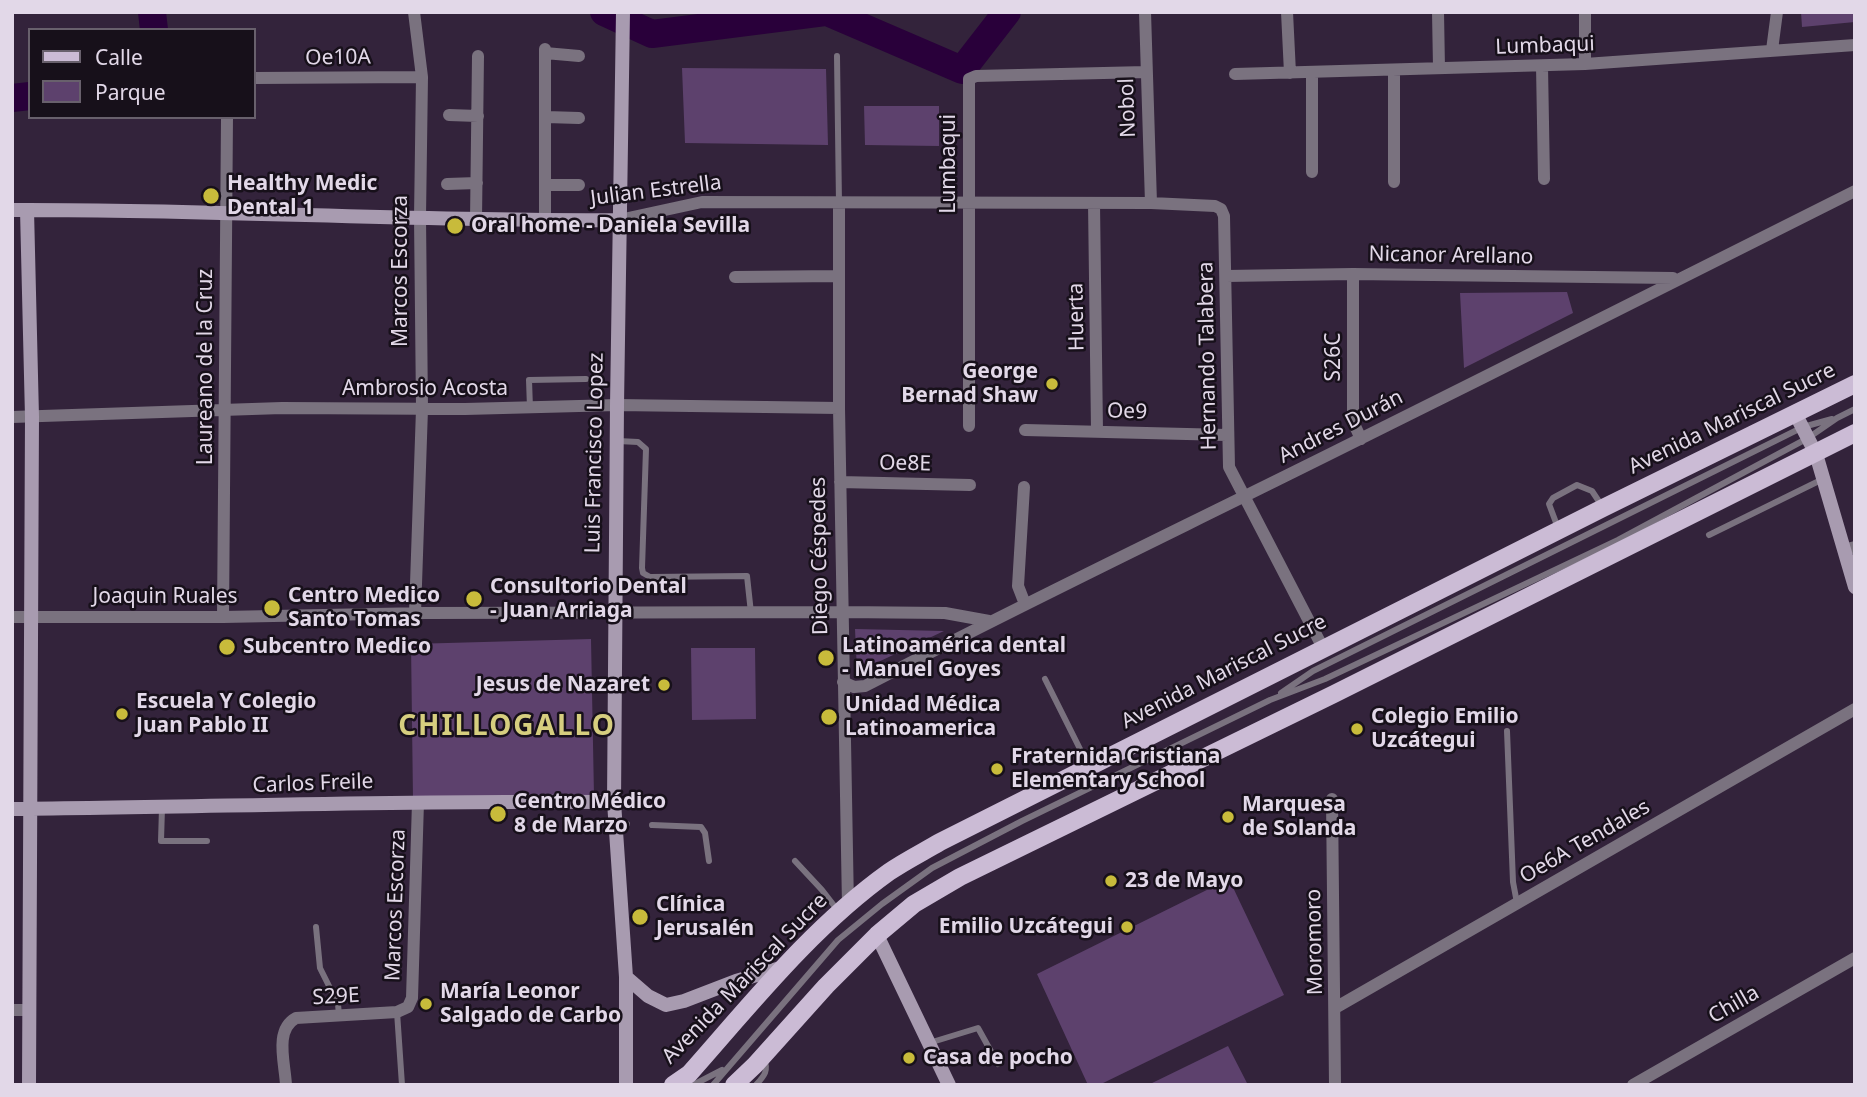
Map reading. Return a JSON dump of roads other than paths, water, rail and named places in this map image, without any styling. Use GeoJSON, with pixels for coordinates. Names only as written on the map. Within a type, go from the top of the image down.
{"type":"FeatureCollection","features":[{"type":"Feature","properties":{"kind":"main road","name":"Avenida Mariscal Sucre"},"geometry":{"type":"LineString","coordinates":[[729,1077],[763,1056],[826,986],[877,935],[914,904],[960,877],[1334,694],[1806,433],[1855,384]]}},
{"type":"Feature","properties":{"kind":"main road","name":"Avenida Mariscal Sucre"},"geometry":{"type":"LineString","coordinates":[[673,1085],[689,1074],[783,967],[844,910],[890,872],[940,842],[1603,508],[1806,433],[1855,433]]}},
{"type":"Feature","properties":{"kind":"street","name":"Marcos Escorza"},"geometry":{"type":"LineString","coordinates":[[414,12],[422,77],[422,409],[415,613]]}},
{"type":"Feature","properties":{"kind":"street","name":"Luis Francisco Lopez"},"geometry":{"type":"LineString","coordinates":[[623,12],[616,441],[614,802],[621,825],[626,1085]]}},
{"type":"Feature","properties":{"kind":"street","name":"Nobol"},"geometry":{"type":"LineString","coordinates":[[1145,12],[1151,203]]}},
{"type":"Feature","properties":{"kind":"street"},"geometry":{"type":"LineString","coordinates":[[1287,12],[1290,73]]}},
{"type":"Feature","properties":{"kind":"street"},"geometry":{"type":"LineString","coordinates":[[1438,12],[1439,68]]}},
{"type":"Feature","properties":{"kind":"street"},"geometry":{"type":"LineString","coordinates":[[1585,12],[1585,64]]}},
{"type":"Feature","properties":{"kind":"street"},"geometry":{"type":"LineString","coordinates":[[1772,50],[1777,12]]}},
{"type":"Feature","properties":{"kind":"street","name":"Lumbaqui"},"geometry":{"type":"LineString","coordinates":[[1235,74],[1585,64],[1855,45]]}},
{"type":"Feature","properties":{"kind":"street"},"geometry":{"type":"LineString","coordinates":[[545,221],[545,51],[579,56]]}},
{"type":"Feature","properties":{"kind":"street"},"geometry":{"type":"LineString","coordinates":[[476,220],[478,56]]}},
{"type":"Feature","properties":{"kind":"street"},"geometry":{"type":"LineString","coordinates":[[1542,66],[1544,179]]}},
{"type":"Feature","properties":{"kind":"street"},"geometry":{"type":"LineString","coordinates":[[1394,70],[1394,182]]}},
{"type":"Feature","properties":{"kind":"street","name":"Lumbaqui"},"geometry":{"type":"LineString","coordinates":[[969,426],[969,79],[976,76],[1146,72]]}},
{"type":"Feature","properties":{"kind":"street"},"geometry":{"type":"LineString","coordinates":[[1312,72],[1312,172]]}},
{"type":"Feature","properties":{"kind":"street","name":"Oe10A"},"geometry":{"type":"LineString","coordinates":[[256,78],[422,77]]}},
{"type":"Feature","properties":{"kind":"street"},"geometry":{"type":"LineString","coordinates":[[449,115],[478,116]]}},
{"type":"Feature","properties":{"kind":"street"},"geometry":{"type":"LineString","coordinates":[[546,117],[579,118]]}},
{"type":"Feature","properties":{"kind":"street","name":"Laureano de la Cruz"},"geometry":{"type":"LineString","coordinates":[[223,617],[227,119]]}},
{"type":"Feature","properties":{"kind":"street"},"geometry":{"type":"LineString","coordinates":[[446,184],[477,183]]}},
{"type":"Feature","properties":{"kind":"street"},"geometry":{"type":"LineString","coordinates":[[546,186],[579,185]]}},
{"type":"Feature","properties":{"kind":"street","name":"Andres Durán"},"geometry":{"type":"LineString","coordinates":[[843,682],[854,687],[866,685],[1855,191]]}},
{"type":"Feature","properties":{"kind":"street","name":"Julian Estrella"},"geometry":{"type":"LineString","coordinates":[[20,210],[227,212],[545,221],[619,220],[702,202],[1151,203],[1215,206],[1221,209]]}},
{"type":"Feature","properties":{"kind":"street","name":"Huerta"},"geometry":{"type":"LineString","coordinates":[[1094,203],[1097,430]]}},
{"type":"Feature","properties":{"kind":"street","name":"Diego Céspedes"},"geometry":{"type":"LineString","coordinates":[[839,204],[844,910]]}},
{"type":"Feature","properties":{"kind":"street","name":"Hernando Talabera"},"geometry":{"type":"LineString","coordinates":[[1221,209],[1224,216],[1226,276],[1229,467],[1323,648]]}},
{"type":"Feature","properties":{"kind":"street"},"geometry":{"type":"LineString","coordinates":[[20,210],[32,417],[32,617],[29,809],[18,1012],[29,1085]]}},
{"type":"Feature","properties":{"kind":"street","name":"Nicanor Arellano"},"geometry":{"type":"LineString","coordinates":[[1226,276],[1353,274],[1677,278]]}},
{"type":"Feature","properties":{"kind":"street","name":"S26C"},"geometry":{"type":"LineString","coordinates":[[1353,274],[1353,412],[1361,439]]}},
{"type":"Feature","properties":{"kind":"street"},"geometry":{"type":"LineString","coordinates":[[735,277],[839,276]]}},
{"type":"Feature","properties":{"kind":"street","name":"Ambrosio Acosta"},"geometry":{"type":"LineString","coordinates":[[12,417],[282,408],[422,409],[617,405],[839,408]]}},
{"type":"Feature","properties":{"kind":"street","name":"Oe9"},"geometry":{"type":"LineString","coordinates":[[1025,430],[1227,435]]}},
{"type":"Feature","properties":{"kind":"street"},"geometry":{"type":"LineString","coordinates":[[1806,433],[1850,549],[1855,587]]}},
{"type":"Feature","properties":{"kind":"street","name":"Oe8E"},"geometry":{"type":"LineString","coordinates":[[840,482],[970,485]]}},
{"type":"Feature","properties":{"kind":"street"},"geometry":{"type":"LineString","coordinates":[[1024,487],[1018,586],[1025,604]]}},
{"type":"Feature","properties":{"kind":"street","name":"Joaquin Ruales"},"geometry":{"type":"LineString","coordinates":[[12,617],[842,612],[945,613],[990,621]]}},
{"type":"Feature","properties":{"kind":"street","name":"Oe6A Tendales"},"geometry":{"type":"LineString","coordinates":[[1335,1008],[1855,709]]}},
{"type":"Feature","properties":{"kind":"street","name":"Moromoro"},"geometry":{"type":"LineString","coordinates":[[1332,799],[1335,1085]]}},
{"type":"Feature","properties":{"kind":"street","name":"Marcos Escorza"},"geometry":{"type":"LineString","coordinates":[[402,1010],[412,998],[418,802]]}},
{"type":"Feature","properties":{"kind":"street","name":"Carlos Freile"},"geometry":{"type":"LineString","coordinates":[[12,809],[418,802],[614,802]]}},
{"type":"Feature","properties":{"kind":"street"},"geometry":{"type":"LineString","coordinates":[[877,935],[949,1085]]}},
{"type":"Feature","properties":{"kind":"street","name":"Chilla"},"geometry":{"type":"LineString","coordinates":[[1633,1085],[1855,958]]}},
{"type":"Feature","properties":{"kind":"street"},"geometry":{"type":"LineString","coordinates":[[626,977],[648,996],[666,1005],[783,967]]}},
{"type":"Feature","properties":{"kind":"street","name":"S29E"},"geometry":{"type":"LineString","coordinates":[[286,1085],[282,1032],[287,1023],[296,1018],[402,1010]]}},
{"type":"Feature","properties":{"kind":"lane"},"geometry":{"type":"LineString","coordinates":[[837,56],[839,204]]}},
{"type":"Feature","properties":{"kind":"lane"},"geometry":{"type":"LineString","coordinates":[[530,408],[528,380],[586,380]]}},
{"type":"Feature","properties":{"kind":"lane"},"geometry":{"type":"LineString","coordinates":[[1270,700],[1313,671],[1855,409]]}},
{"type":"Feature","properties":{"kind":"lane"},"geometry":{"type":"LineString","coordinates":[[713,1085],[729,1077],[838,940],[932,868],[1270,700],[1325,679],[1618,540],[1837,418]]}},
{"type":"Feature","properties":{"kind":"lane"},"geometry":{"type":"LineString","coordinates":[[616,441],[638,442],[646,449],[643,573],[650,577],[747,576],[751,613]]}},
{"type":"Feature","properties":{"kind":"lane"},"geometry":{"type":"LineString","coordinates":[[1709,535],[1823,479]]}},
{"type":"Feature","properties":{"kind":"lane"},"geometry":{"type":"LineString","coordinates":[[1559,530],[1549,503],[1577,485],[1592,491],[1603,508]]}},
{"type":"Feature","properties":{"kind":"lane"},"geometry":{"type":"LineString","coordinates":[[1045,679],[1088,766]]}},
{"type":"Feature","properties":{"kind":"lane"},"geometry":{"type":"LineString","coordinates":[[1507,731],[1513,882],[1517,903]]}},
{"type":"Feature","properties":{"kind":"lane"},"geometry":{"type":"LineString","coordinates":[[162,808],[161,841],[207,841]]}},
{"type":"Feature","properties":{"kind":"lane"},"geometry":{"type":"LineString","coordinates":[[652,825],[701,827],[705,833],[709,861]]}},
{"type":"Feature","properties":{"kind":"lane"},"geometry":{"type":"LineString","coordinates":[[795,861],[844,910]]}},
{"type":"Feature","properties":{"kind":"lane"},"geometry":{"type":"LineString","coordinates":[[316,927],[320,968],[338,1004],[339,1016]]}},
{"type":"Feature","properties":{"kind":"lane","name":"Marcos Escorza"},"geometry":{"type":"LineString","coordinates":[[402,1010],[402,1085]]}},
{"type":"Feature","properties":{"kind":"lane"},"geometry":{"type":"LineString","coordinates":[[929,1044],[978,1028],[998,1064]]}},
{"type":"Feature","properties":{"kind":"lane"},"geometry":{"type":"LineString","coordinates":[[756,1085],[765,1074],[767,1066],[763,1056]]}},
{"type":"Feature","properties":{"kind":"lane"},"geometry":{"type":"LineString","coordinates":[[693,1085],[729,1077]]}},
{"type":"Feature","properties":{"kind":"waterway"},"geometry":{"type":"LineString","coordinates":[[152,12],[154,28]]}},
{"type":"Feature","properties":{"kind":"waterway"},"geometry":{"type":"LineString","coordinates":[[604,12],[652,34],[825,12]]}},
{"type":"Feature","properties":{"kind":"waterway"},"geometry":{"type":"LineString","coordinates":[[827,12],[962,70],[1007,12]]}},
{"type":"Feature","properties":{"kind":"waterway"},"geometry":{"type":"LineString","coordinates":[[12,98],[28,96]]}},
{"type":"Feature","properties":{"kind":"place","name":"Healthy Medic Dental 1"},"geometry":{"type":"Point","coordinates":[211,196]}},
{"type":"Feature","properties":{"kind":"place","name":"Oral home - Daniela Sevilla"},"geometry":{"type":"Point","coordinates":[455,226]}},
{"type":"Feature","properties":{"kind":"place","name":"George Bernad Shaw"},"geometry":{"type":"Point","coordinates":[1052,384]}},
{"type":"Feature","properties":{"kind":"place","name":"Consultorio Dental - Juan Arriaga"},"geometry":{"type":"Point","coordinates":[474,599]}},
{"type":"Feature","properties":{"kind":"place","name":"Centro Medico Santo Tomas"},"geometry":{"type":"Point","coordinates":[272,608]}},
{"type":"Feature","properties":{"kind":"place","name":"Subcentro Medico"},"geometry":{"type":"Point","coordinates":[227,647]}},
{"type":"Feature","properties":{"kind":"place","name":"Latinoamérica dental - Manuel Goyes"},"geometry":{"type":"Point","coordinates":[826,658]}},
{"type":"Feature","properties":{"kind":"place","name":"Jesus de Nazaret"},"geometry":{"type":"Point","coordinates":[664,685]}},
{"type":"Feature","properties":{"kind":"place","name":"Escuela Y Colegio Juan Pablo II"},"geometry":{"type":"Point","coordinates":[122,714]}},
{"type":"Feature","properties":{"kind":"place","name":"Unidad Médica Latinoamerica"},"geometry":{"type":"Point","coordinates":[829,717]}},
{"type":"Feature","properties":{"kind":"place","name":"Colegio Emilio Uzcátegui"},"geometry":{"type":"Point","coordinates":[1357,729]}},
{"type":"Feature","properties":{"kind":"place","name":"Fraternida Cristiana Elementary School"},"geometry":{"type":"Point","coordinates":[997,769]}},
{"type":"Feature","properties":{"kind":"place","name":"Centro Médico 8 de Marzo"},"geometry":{"type":"Point","coordinates":[498,814]}},
{"type":"Feature","properties":{"kind":"place","name":"Marquesa de Solanda"},"geometry":{"type":"Point","coordinates":[1228,817]}},
{"type":"Feature","properties":{"kind":"place","name":"23 de Mayo"},"geometry":{"type":"Point","coordinates":[1111,881]}},
{"type":"Feature","properties":{"kind":"place","name":"Clínica Jerusalén"},"geometry":{"type":"Point","coordinates":[640,917]}},
{"type":"Feature","properties":{"kind":"place","name":"Emilio Uzcátegui"},"geometry":{"type":"Point","coordinates":[1127,927]}},
{"type":"Feature","properties":{"kind":"place","name":"María Leonor Salgado de Carbo"},"geometry":{"type":"Point","coordinates":[426,1004]}},
{"type":"Feature","properties":{"kind":"place","name":"Casa de pocho"},"geometry":{"type":"Point","coordinates":[909,1058]}},
{"type":"Feature","properties":{"kind":"district","name":"CHILLOGALLO"},"geometry":{"type":"Point","coordinates":[507,727]}}]}
